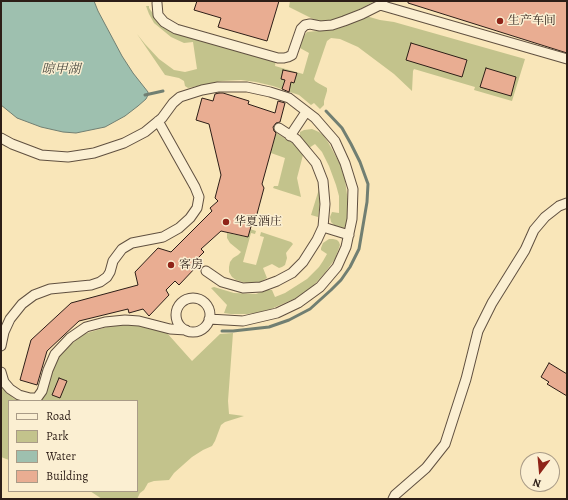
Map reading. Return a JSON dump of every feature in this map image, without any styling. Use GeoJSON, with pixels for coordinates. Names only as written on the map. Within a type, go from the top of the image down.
{"type":"FeatureCollection","features":[{"type":"Feature","properties":{"kind":"street"},"geometry":{"type":"LineString","coordinates":[[157,3],[158,15],[164,22],[176,29],[278,58],[288,58],[292,55],[301,29],[305,25],[332,25],[362,14],[382,3],[567,59]]}},
{"type":"Feature","properties":{"kind":"street"},"geometry":{"type":"LineString","coordinates":[[1,138],[12,144],[41,155],[68,157],[94,154],[124,143],[145,132],[162,118],[173,103],[180,97],[218,87],[247,88],[270,92],[289,98],[315,118],[335,141],[345,163],[353,189],[352,219],[349,235],[346,247],[337,267],[320,287],[298,303],[277,313],[244,321],[209,320]]}},
{"type":"Feature","properties":{"kind":"street"},"geometry":{"type":"LineString","coordinates":[[290,136],[306,112]]}},
{"type":"Feature","properties":{"kind":"street"},"geometry":{"type":"LineString","coordinates":[[1,346],[4,332],[10,319],[22,304],[34,295],[50,289],[91,285],[100,282],[110,272],[113,261],[122,249],[132,243],[163,237],[179,228],[190,218],[196,208],[199,197],[195,187],[158,121]]}},
{"type":"Feature","properties":{"kind":"street"},"geometry":{"type":"LineString","coordinates":[[206,271],[222,282],[243,288],[261,287],[292,273],[304,262],[317,240],[323,227],[325,204],[323,181],[316,163],[296,139],[279,128]]}},
{"type":"Feature","properties":{"kind":"street"},"geometry":{"type":"LineString","coordinates":[[393,499],[395,495],[426,468],[445,444],[466,379],[478,331],[492,303],[525,250],[534,230],[544,217],[559,206],[567,203]]}},
{"type":"Feature","properties":{"kind":"street"},"geometry":{"type":"LineString","coordinates":[[323,227],[349,235]]}},
{"type":"Feature","properties":{"kind":"street"},"geometry":{"type":"LineString","coordinates":[[192,298],[202,301],[206,305],[210,314],[209,320],[202,329],[191,332],[186,330],[181,327],[176,316],[176,311],[179,305],[187,299],[192,298]]}},
{"type":"Feature","properties":{"kind":"street"},"geometry":{"type":"LineString","coordinates":[[1,372],[4,382],[10,389],[20,395],[30,398],[37,398],[42,391],[48,370],[55,354],[70,338],[86,327],[105,322],[125,320],[139,321],[170,329],[186,330]]}},
{"type":"Feature","properties":{"kind":"green space"},"geometry":{"type":"Polygon","coordinates":[[[290,1],[375,1],[344,18],[328,22],[315,20],[289,7],[290,1]]]}},
{"type":"Feature","properties":{"kind":"green space"},"geometry":{"type":"Polygon","coordinates":[[[146,6],[149,6],[159,22],[276,60],[275,66],[303,74],[309,53],[300,48],[303,37],[307,32],[337,29],[366,16],[394,22],[525,59],[512,101],[474,90],[475,87],[414,69],[412,91],[394,74],[358,47],[340,39],[331,38],[327,41],[314,79],[327,88],[324,105],[320,109],[314,103],[311,105],[299,95],[256,82],[241,80],[222,81],[188,88],[185,86],[184,81],[179,78],[165,75],[137,34],[159,59],[174,70],[185,72],[197,69],[193,42],[184,43],[171,37],[154,23],[146,6]]]}},
{"type":"Feature","properties":{"kind":"green space"},"geometry":{"type":"Polygon","coordinates":[[[312,129],[323,135],[340,164],[345,180],[348,202],[348,221],[344,229],[336,227],[331,222],[330,217],[332,212],[339,213],[339,196],[329,166],[322,152],[315,144],[309,148],[300,137],[300,132],[312,129]]]}},
{"type":"Feature","properties":{"kind":"green space"},"geometry":{"type":"Polygon","coordinates":[[[276,133],[293,143],[303,155],[297,178],[301,197],[273,188],[274,186],[278,186],[285,158],[271,153],[276,133]]]}},
{"type":"Feature","properties":{"kind":"green space"},"geometry":{"type":"Polygon","coordinates":[[[319,189],[320,203],[318,217],[311,215],[319,189]]]}},
{"type":"Feature","properties":{"kind":"green space"},"geometry":{"type":"Polygon","coordinates":[[[250,229],[256,231],[255,234],[251,233],[243,262],[256,265],[264,237],[260,236],[261,232],[293,244],[286,253],[287,258],[285,265],[279,268],[272,264],[263,268],[267,278],[260,282],[246,283],[236,280],[229,272],[230,262],[241,252],[230,243],[227,238],[227,233],[247,237],[250,229]]]}},
{"type":"Feature","properties":{"kind":"green space"},"geometry":{"type":"Polygon","coordinates":[[[329,239],[337,240],[340,245],[335,259],[312,287],[296,298],[271,309],[247,314],[224,313],[227,305],[211,288],[214,287],[234,293],[256,294],[266,290],[272,290],[275,297],[285,293],[307,279],[319,267],[327,254],[321,250],[321,248],[323,243],[329,239]]]}},
{"type":"Feature","properties":{"kind":"green space"},"geometry":{"type":"Polygon","coordinates":[[[121,324],[142,326],[167,333],[192,361],[220,334],[233,333],[228,401],[229,414],[244,416],[225,422],[221,425],[212,446],[192,457],[174,473],[169,480],[148,483],[137,499],[102,499],[92,492],[138,492],[138,400],[37,400],[53,364],[64,350],[84,334],[121,324]]]}},
{"type":"Feature","properties":{"kind":"green space"},"geometry":{"type":"Polygon","coordinates":[[[1,383],[13,398],[18,400],[8,400],[8,460],[1,457],[1,383]]]}},
{"type":"Feature","properties":{"kind":"water","name":"晾甲湖"},"geometry":{"type":"Polygon","coordinates":[[[1,1],[94,1],[122,56],[148,92],[146,99],[125,116],[105,127],[76,133],[63,132],[41,127],[17,118],[1,105],[1,1]]]}},
{"type":"Feature","properties":{"kind":"building"},"geometry":{"type":"Polygon","coordinates":[[[197,1],[279,1],[267,41],[218,27],[221,18],[194,10],[197,1]]]}},
{"type":"Feature","properties":{"kind":"building","name":"生产车间"},"geometry":{"type":"Polygon","coordinates":[[[408,1],[567,1],[567,53],[408,3],[408,1]]]}},
{"type":"Feature","properties":{"kind":"building"},"geometry":{"type":"Polygon","coordinates":[[[411,43],[467,60],[462,77],[406,60],[411,43]]]}},
{"type":"Feature","properties":{"kind":"building"},"geometry":{"type":"Polygon","coordinates":[[[486,68],[516,77],[511,96],[480,87],[486,68]]]}},
{"type":"Feature","properties":{"kind":"building"},"geometry":{"type":"Polygon","coordinates":[[[283,70],[297,73],[294,83],[291,82],[289,92],[282,89],[285,80],[281,79],[283,70]]]}},
{"type":"Feature","properties":{"kind":"building","name":"华夏酒庄"},"geometry":{"type":"Polygon","coordinates":[[[219,93],[249,101],[248,104],[275,113],[278,101],[285,103],[280,122],[276,123],[273,127],[276,133],[262,184],[264,188],[257,214],[254,216],[248,237],[221,231],[201,249],[204,252],[194,262],[197,266],[179,285],[175,281],[166,290],[169,295],[149,316],[143,309],[129,313],[128,309],[79,321],[47,351],[37,385],[20,380],[31,340],[71,303],[138,285],[135,272],[158,248],[171,252],[212,211],[210,208],[218,201],[215,198],[221,175],[209,124],[196,120],[202,98],[213,101],[215,94],[219,93]]]}},
{"type":"Feature","properties":{"kind":"building"},"geometry":{"type":"Polygon","coordinates":[[[549,363],[567,374],[567,396],[547,384],[549,382],[541,377],[549,363]]]}},
{"type":"Feature","properties":{"kind":"building"},"geometry":{"type":"Polygon","coordinates":[[[59,378],[67,381],[60,398],[52,395],[59,378]]]}},
{"type":"Feature","properties":{"kind":"waterway"},"geometry":{"type":"LineString","coordinates":[[145,95],[163,91]]}},
{"type":"Feature","properties":{"kind":"waterway"},"geometry":{"type":"LineString","coordinates":[[222,331],[269,327],[289,320],[310,309],[341,280],[350,267],[359,249],[367,202],[368,184],[360,162],[342,128],[326,111]]}},
{"type":"Feature","properties":{"kind":"place","name":"生产车间"},"geometry":{"type":"Point","coordinates":[500,21]}},
{"type":"Feature","properties":{"kind":"place","name":"华夏酒庄"},"geometry":{"type":"Point","coordinates":[226,222]}},
{"type":"Feature","properties":{"kind":"place","name":"客房"},"geometry":{"type":"Point","coordinates":[171,265]}}]}
